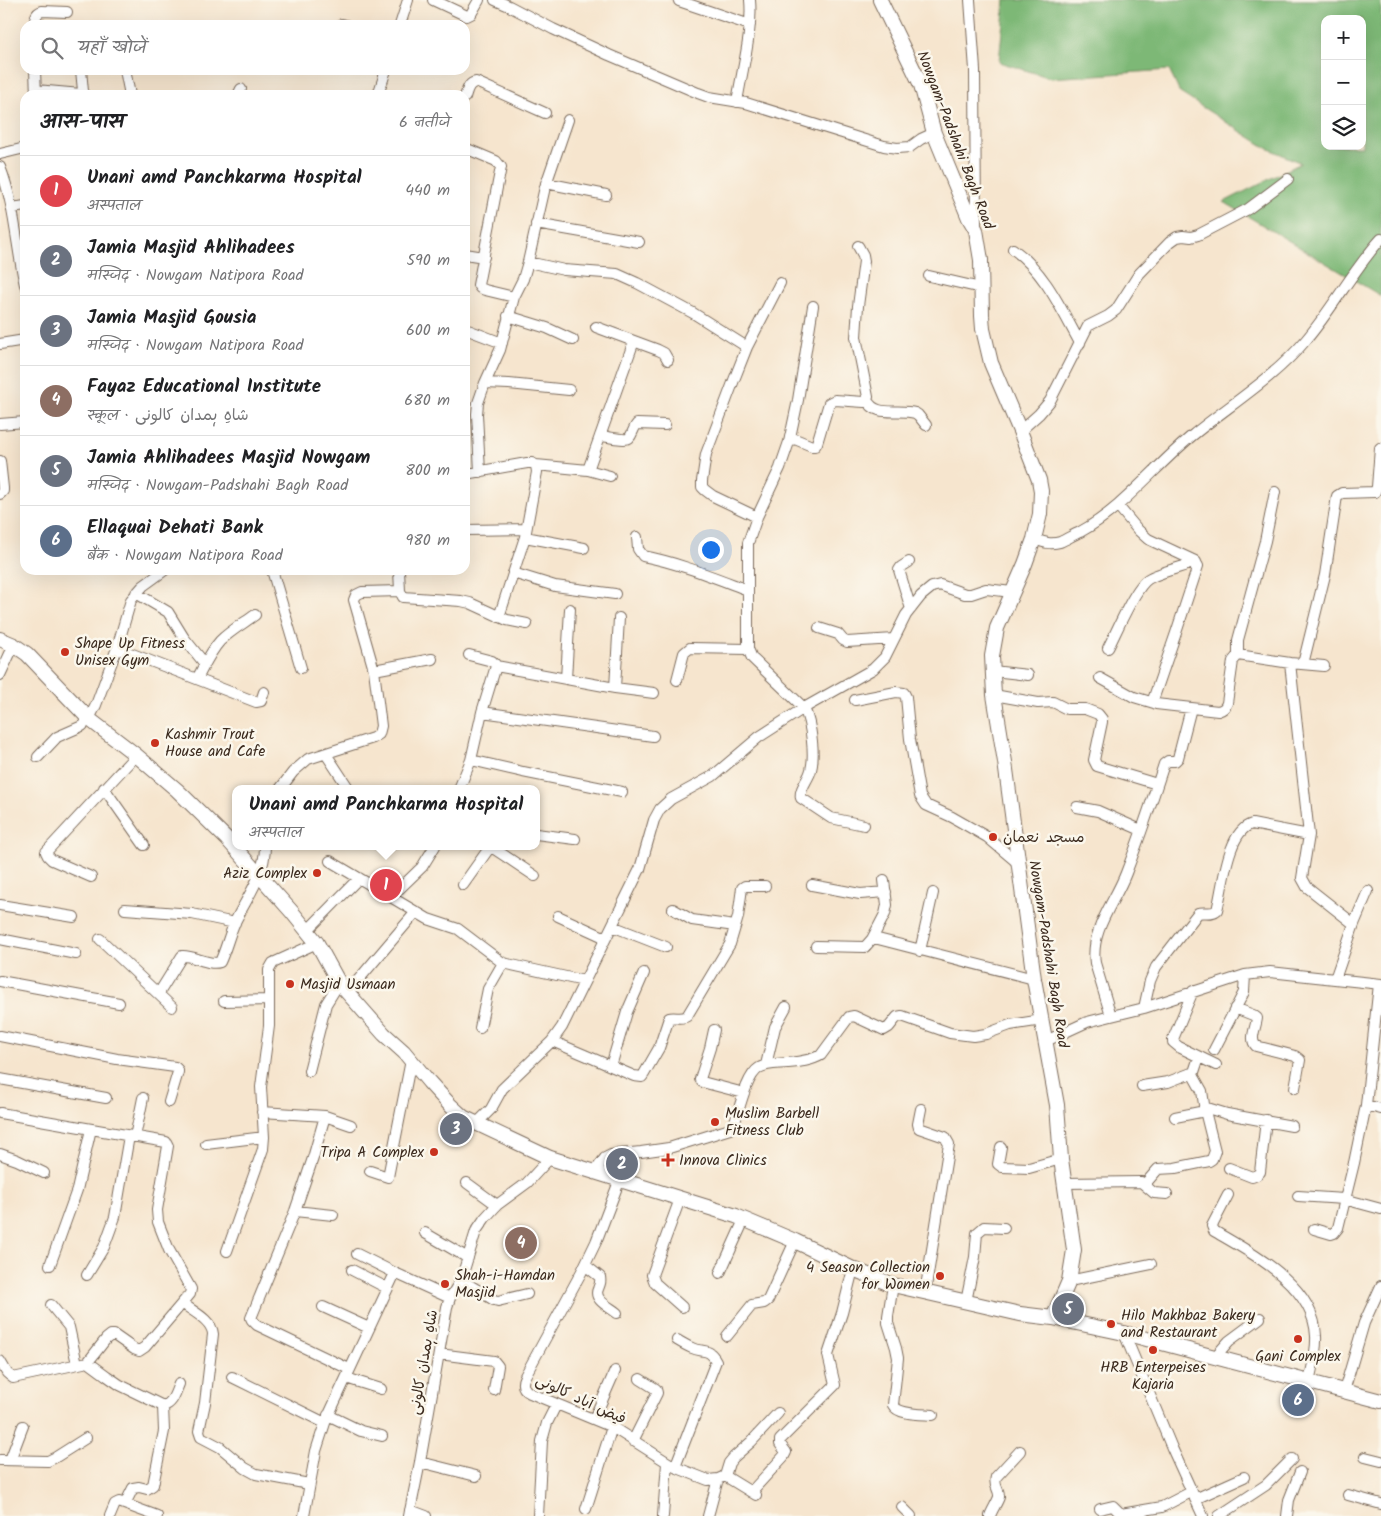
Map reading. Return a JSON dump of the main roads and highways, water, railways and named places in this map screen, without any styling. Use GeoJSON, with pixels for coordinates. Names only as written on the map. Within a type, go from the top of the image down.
{"type":"FeatureCollection","features":[{"type":"Feature","properties":{"kind":"main road","name":"Nowgam-Padshahi Bagh Road"},"geometry":{"type":"LineString","coordinates":[[880,0],[921,85],[934,133],[969,218],[976,230],[980,260],[983,329],[991,363],[1020,431],[1039,480],[1041,491],[1040,514],[1034,539],[1025,564],[996,628],[992,656],[994,695],[1005,762],[1034,979],[1057,1105],[1061,1159],[1074,1250],[1069,1281],[1053,1318]]}},
{"type":"Feature","properties":{"kind":"main road"},"geometry":{"type":"LineString","coordinates":[[0,638],[14,644],[28,654],[89,719],[177,790],[232,845]]}},
{"type":"Feature","properties":{"kind":"main road"},"geometry":{"type":"LineString","coordinates":[[237,850],[317,943],[343,988],[384,1034],[404,1052],[450,1105],[463,1117],[476,1124],[550,1158],[596,1171],[744,1220],[795,1240],[852,1268],[893,1285],[1020,1314],[1053,1318],[1124,1334],[1381,1400]]}},
{"type":"Feature","properties":{"kind":"place","name":"Shape Up Fitness Unisex Gym"},"geometry":{"type":"Point","coordinates":[65,652]}},
{"type":"Feature","properties":{"kind":"place","name":"Kashmir Trout House and Cafe"},"geometry":{"type":"Point","coordinates":[155,743]}},
{"type":"Feature","properties":{"kind":"place","name":"مسجد نعمان"},"geometry":{"type":"Point","coordinates":[993,837]}},
{"type":"Feature","properties":{"kind":"place","name":"Aziz Complex"},"geometry":{"type":"Point","coordinates":[317,873]}},
{"type":"Feature","properties":{"kind":"place","name":"Unani amd Panchkarma Hospital"},"geometry":{"type":"Point","coordinates":[386,885]}},
{"type":"Feature","properties":{"kind":"place","name":"Masjid Usmaan"},"geometry":{"type":"Point","coordinates":[290,984]}},
{"type":"Feature","properties":{"kind":"place","name":"Muslim Barbell Fitness Club"},"geometry":{"type":"Point","coordinates":[715,1122]}},
{"type":"Feature","properties":{"kind":"place","name":"Jamia Masjid Gousia"},"geometry":{"type":"Point","coordinates":[456,1129]}},
{"type":"Feature","properties":{"kind":"place","name":"Tripa A Complex"},"geometry":{"type":"Point","coordinates":[434,1152]}},
{"type":"Feature","properties":{"kind":"place","name":"Innova Clinics"},"geometry":{"type":"Point","coordinates":[668,1160]}},
{"type":"Feature","properties":{"kind":"place","name":"Jamia Masjid Ahlihadees"},"geometry":{"type":"Point","coordinates":[622,1164]}},
{"type":"Feature","properties":{"kind":"place","name":"Fayaz Educational Institute"},"geometry":{"type":"Point","coordinates":[521,1243]}},
{"type":"Feature","properties":{"kind":"place","name":"4 Season Collection for Women"},"geometry":{"type":"Point","coordinates":[940,1276]}},
{"type":"Feature","properties":{"kind":"place","name":"Shah-i-Hamdan Masjid"},"geometry":{"type":"Point","coordinates":[445,1284]}},
{"type":"Feature","properties":{"kind":"place","name":"Jamia Ahlihadees Masjid Nowgam"},"geometry":{"type":"Point","coordinates":[1068,1309]}},
{"type":"Feature","properties":{"kind":"place","name":"Hilo Makhbaz Bakery and Restaurant"},"geometry":{"type":"Point","coordinates":[1111,1324]}},
{"type":"Feature","properties":{"kind":"place","name":"Gani Complex"},"geometry":{"type":"Point","coordinates":[1298,1339]}},
{"type":"Feature","properties":{"kind":"place","name":"HRB Enterpeises Kajaria"},"geometry":{"type":"Point","coordinates":[1153,1350]}},
{"type":"Feature","properties":{"kind":"place","name":"Ellaquai Dehati Bank"},"geometry":{"type":"Point","coordinates":[1298,1400]}}]}
